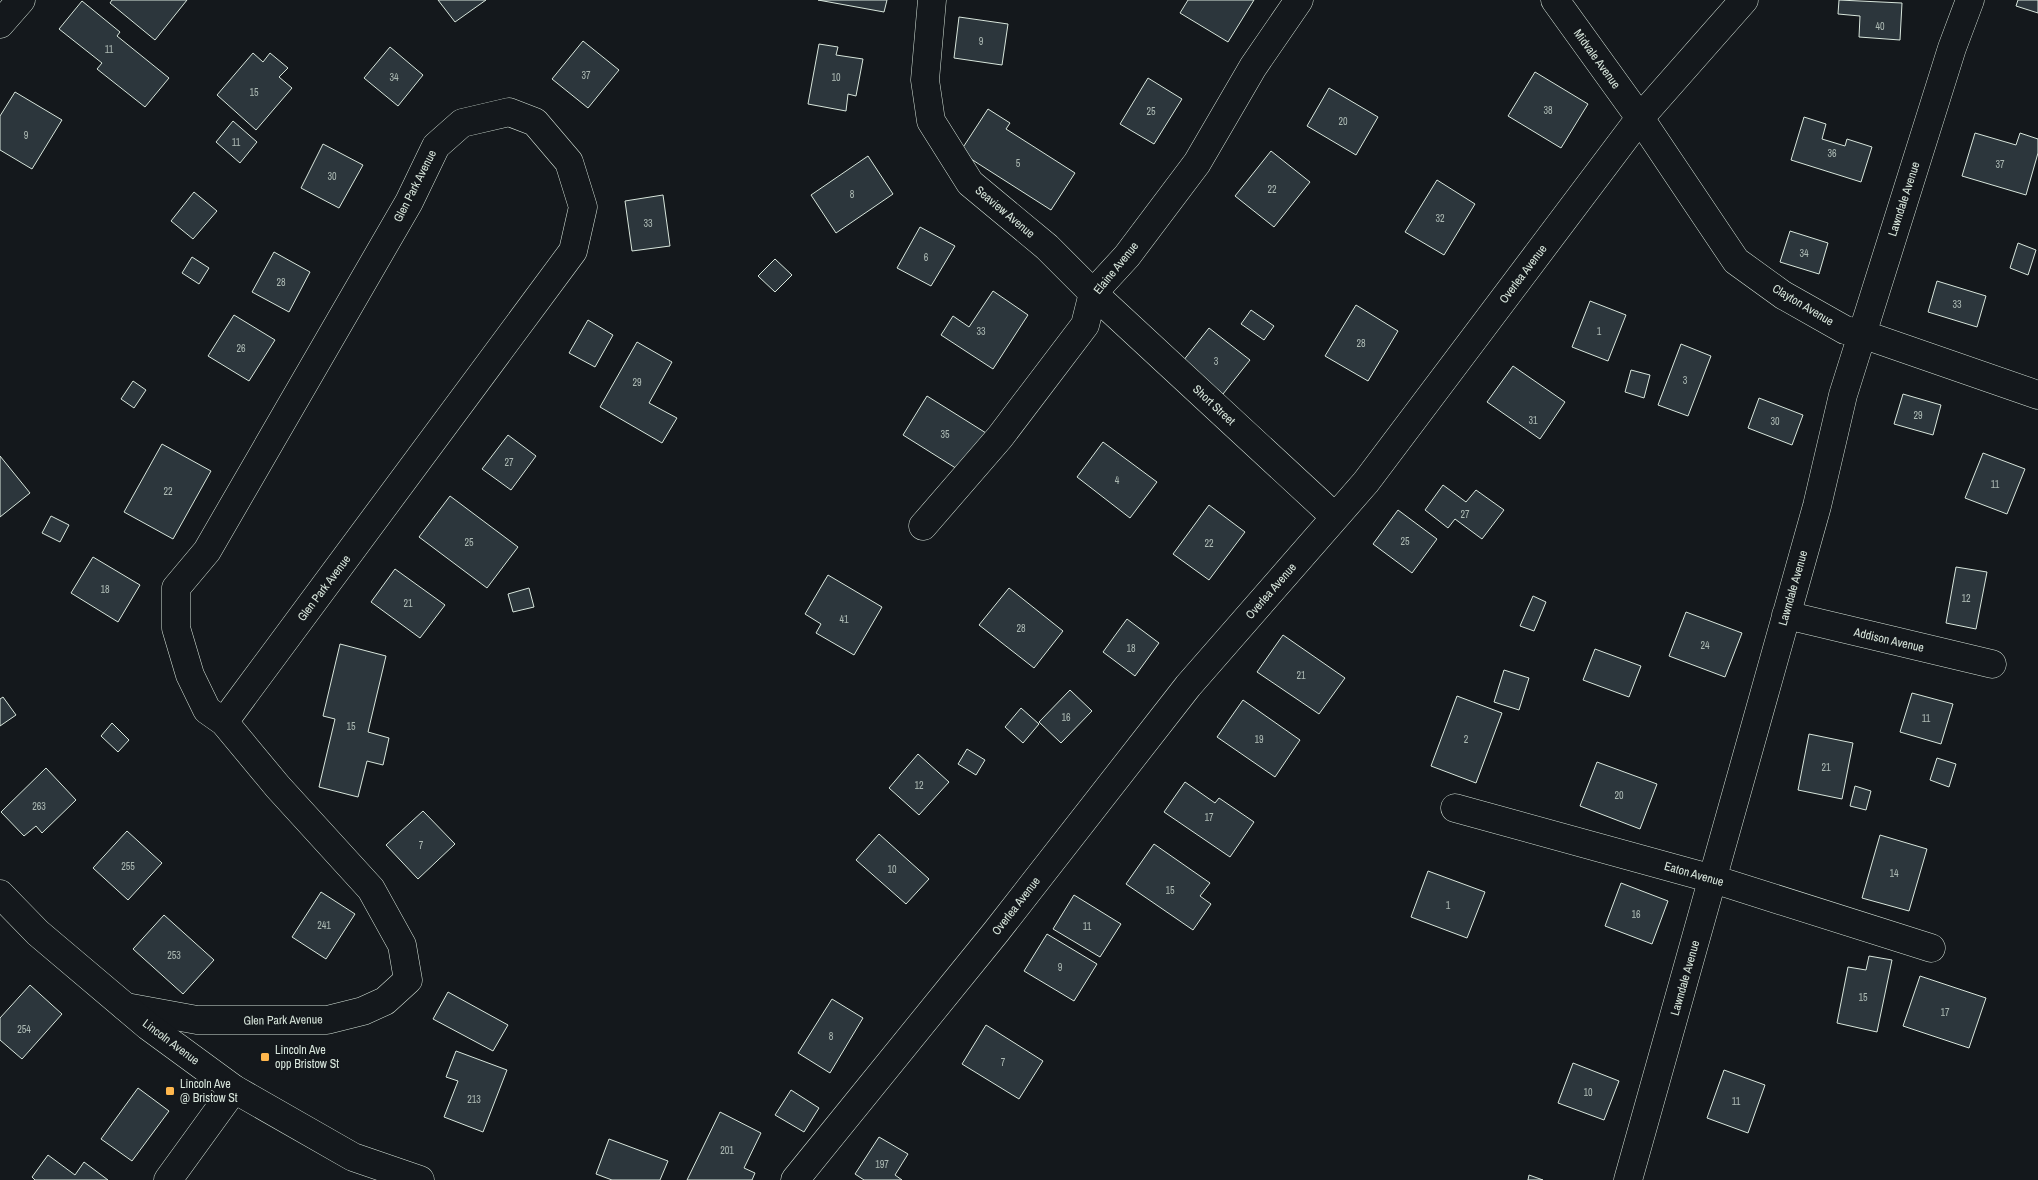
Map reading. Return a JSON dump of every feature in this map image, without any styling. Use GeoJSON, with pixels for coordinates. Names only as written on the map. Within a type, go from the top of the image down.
{"type":"FeatureCollection","features":[{"type":"Feature","properties":{"kind":"street"},"geometry":{"type":"LineString","coordinates":[[0,24],[21,0]]}},
{"type":"Feature","properties":{"kind":"street","name":"Seaview Avenue"},"geometry":{"type":"LineString","coordinates":[[932,0],[925,80],[931,121],[970,182],[1047,247],[1093,293]]}},
{"type":"Feature","properties":{"kind":"street","name":"Elaine Avenue"},"geometry":{"type":"LineString","coordinates":[[923,526],[1000,437],[1085,325],[1093,293],[1127,256],[1197,163],[1253,67],[1299,0]]}},
{"type":"Feature","properties":{"kind":"street","name":"Midvale Avenue"},"geometry":{"type":"LineString","coordinates":[[1555,0],[1640,118]]}},
{"type":"Feature","properties":{"kind":"street","name":"Overlea Avenue"},"geometry":{"type":"LineString","coordinates":[[795,1180],[996,932],[1188,686],[1366,482],[1640,118],[1744,0]]}},
{"type":"Feature","properties":{"kind":"street","name":"Lawndale Avenue"},"geometry":{"type":"LineString","coordinates":[[1628,1180],[1817,506],[1843,395],[1952,48],[1970,0]]}},
{"type":"Feature","properties":{"kind":"street","name":"Glen Park Avenue"},"geometry":{"type":"LineString","coordinates":[[126,1007],[197,1020],[327,1020],[364,1011],[385,1001],[408,980],[402,944],[371,889],[278,787],[224,722],[207,710],[190,675],[176,628],[176,588],[206,551],[409,202],[436,146],[462,123],[490,116],[509,112],[535,122],[569,162],[583,207],[573,251],[224,722]]}},
{"type":"Feature","properties":{"kind":"street","name":"Clayton Avenue"},"geometry":{"type":"LineString","coordinates":[[1640,118],[1736,261],[1784,294],[1844,330],[1862,334],[2038,395]]}},
{"type":"Feature","properties":{"kind":"street","name":"Short Street"},"geometry":{"type":"LineString","coordinates":[[1093,293],[1335,517]]}},
{"type":"Feature","properties":{"kind":"street","name":"Addison Avenue"},"geometry":{"type":"LineString","coordinates":[[1786,615],[1992,664]]}},
{"type":"Feature","properties":{"kind":"street","name":"Eaton Avenue"},"geometry":{"type":"LineString","coordinates":[[1456,808],[1713,879],[1931,948]]}},
{"type":"Feature","properties":{"kind":"street","name":"Lincoln Avenue"},"geometry":{"type":"LineString","coordinates":[[0,894],[38,933],[148,1026],[234,1089],[353,1157],[420,1180]]}},
{"type":"Feature","properties":{"kind":"street"},"geometry":{"type":"LineString","coordinates":[[168,1180],[234,1089]]}},
{"type":"Feature","properties":{"kind":"building"},"geometry":{"type":"Polygon","coordinates":[[[112,0],[187,0],[155,40],[110,3],[112,0]]]}},
{"type":"Feature","properties":{"kind":"building"},"geometry":{"type":"Polygon","coordinates":[[[438,0],[486,0],[455,22],[438,0]]]}},
{"type":"Feature","properties":{"kind":"building"},"geometry":{"type":"Polygon","coordinates":[[[818,0],[887,0],[884,12],[818,0]]]}},
{"type":"Feature","properties":{"kind":"building"},"geometry":{"type":"Polygon","coordinates":[[[1188,0],[1254,0],[1228,42],[1180,13],[1188,0]]]}},
{"type":"Feature","properties":{"kind":"building"},"geometry":{"type":"Polygon","coordinates":[[[1839,0],[1902,3],[1900,40],[1859,37],[1860,16],[1838,14],[1839,0]]]}},
{"type":"Feature","properties":{"kind":"building"},"geometry":{"type":"Polygon","coordinates":[[[2018,0],[2038,0],[2038,13],[2016,6],[2018,0]]]}},
{"type":"Feature","properties":{"kind":"building"},"geometry":{"type":"Polygon","coordinates":[[[82,1],[120,32],[117,36],[169,78],[145,107],[97,69],[102,63],[59,29],[82,1]]]}},
{"type":"Feature","properties":{"kind":"building"},"geometry":{"type":"Polygon","coordinates":[[[959,17],[1008,24],[1002,65],[954,58],[959,17]]]}},
{"type":"Feature","properties":{"kind":"building"},"geometry":{"type":"Polygon","coordinates":[[[583,41],[619,70],[588,108],[552,79],[583,41]]]}},
{"type":"Feature","properties":{"kind":"building"},"geometry":{"type":"Polygon","coordinates":[[[819,44],[838,47],[836,55],[863,59],[856,96],[848,94],[846,111],[808,104],[819,44]]]}},
{"type":"Feature","properties":{"kind":"building"},"geometry":{"type":"Polygon","coordinates":[[[390,47],[423,75],[398,106],[364,78],[390,47]]]}},
{"type":"Feature","properties":{"kind":"building"},"geometry":{"type":"Polygon","coordinates":[[[253,53],[263,62],[270,53],[288,68],[279,77],[292,88],[256,130],[217,95],[253,53]]]}},
{"type":"Feature","properties":{"kind":"building"},"geometry":{"type":"Polygon","coordinates":[[[1535,72],[1588,104],[1561,148],[1508,116],[1535,72]]]}},
{"type":"Feature","properties":{"kind":"building"},"geometry":{"type":"Polygon","coordinates":[[[1148,78],[1182,99],[1154,144],[1120,124],[1148,78]]]}},
{"type":"Feature","properties":{"kind":"building"},"geometry":{"type":"Polygon","coordinates":[[[1329,88],[1378,117],[1356,155],[1307,126],[1329,88]]]}},
{"type":"Feature","properties":{"kind":"building"},"geometry":{"type":"Polygon","coordinates":[[[15,92],[62,120],[32,169],[0,150],[0,116],[15,92]]]}},
{"type":"Feature","properties":{"kind":"building"},"geometry":{"type":"Polygon","coordinates":[[[988,109],[1010,123],[1006,129],[1075,173],[1051,210],[960,152],[988,109]]]}},
{"type":"Feature","properties":{"kind":"building"},"geometry":{"type":"Polygon","coordinates":[[[1804,117],[1826,124],[1822,139],[1845,146],[1847,139],[1872,147],[1861,182],[1791,160],[1804,117]]]}},
{"type":"Feature","properties":{"kind":"building"},"geometry":{"type":"Polygon","coordinates":[[[233,121],[257,142],[240,163],[216,142],[233,121]]]}},
{"type":"Feature","properties":{"kind":"building"},"geometry":{"type":"Polygon","coordinates":[[[1975,133],[2016,145],[2020,133],[2038,139],[2038,153],[2026,195],[1962,176],[1975,133]]]}},
{"type":"Feature","properties":{"kind":"building"},"geometry":{"type":"Polygon","coordinates":[[[323,144],[363,165],[339,208],[301,188],[323,144]]]}},
{"type":"Feature","properties":{"kind":"building"},"geometry":{"type":"Polygon","coordinates":[[[1271,151],[1310,182],[1274,227],[1235,196],[1271,151]]]}},
{"type":"Feature","properties":{"kind":"building"},"geometry":{"type":"Polygon","coordinates":[[[868,156],[893,194],[836,233],[811,195],[868,156]]]}},
{"type":"Feature","properties":{"kind":"building"},"geometry":{"type":"Polygon","coordinates":[[[1437,180],[1475,204],[1444,255],[1405,232],[1437,180]]]}},
{"type":"Feature","properties":{"kind":"building"},"geometry":{"type":"Polygon","coordinates":[[[194,192],[217,211],[193,239],[171,221],[194,192]]]}},
{"type":"Feature","properties":{"kind":"building"},"geometry":{"type":"Polygon","coordinates":[[[663,195],[670,246],[632,251],[625,201],[663,195]]]}},
{"type":"Feature","properties":{"kind":"building"},"geometry":{"type":"Polygon","coordinates":[[[920,227],[955,246],[931,286],[897,268],[920,227]]]}},
{"type":"Feature","properties":{"kind":"building"},"geometry":{"type":"Polygon","coordinates":[[[1790,231],[1828,243],[1819,274],[1780,262],[1790,231]]]}},
{"type":"Feature","properties":{"kind":"building"},"geometry":{"type":"Polygon","coordinates":[[[2018,243],[2036,250],[2028,275],[2010,268],[2018,243]]]}},
{"type":"Feature","properties":{"kind":"building"},"geometry":{"type":"Polygon","coordinates":[[[274,252],[310,272],[289,312],[252,292],[274,252]]]}},
{"type":"Feature","properties":{"kind":"building"},"geometry":{"type":"Polygon","coordinates":[[[192,257],[209,268],[199,284],[182,273],[192,257]]]}},
{"type":"Feature","properties":{"kind":"building"},"geometry":{"type":"Polygon","coordinates":[[[775,259],[792,275],[775,292],[758,276],[775,259]]]}},
{"type":"Feature","properties":{"kind":"building"},"geometry":{"type":"Polygon","coordinates":[[[1937,281],[1986,296],[1977,327],[1928,312],[1937,281]]]}},
{"type":"Feature","properties":{"kind":"building"},"geometry":{"type":"Polygon","coordinates":[[[993,291],[1028,315],[993,369],[941,335],[953,316],[969,327],[993,291]]]}},
{"type":"Feature","properties":{"kind":"building"},"geometry":{"type":"Polygon","coordinates":[[[1590,301],[1626,315],[1608,361],[1572,347],[1590,301]]]}},
{"type":"Feature","properties":{"kind":"building"},"geometry":{"type":"Polygon","coordinates":[[[1356,305],[1398,331],[1368,381],[1325,356],[1356,305]]]}},
{"type":"Feature","properties":{"kind":"building"},"geometry":{"type":"Polygon","coordinates":[[[1251,310],[1274,326],[1264,340],[1241,324],[1251,310]]]}},
{"type":"Feature","properties":{"kind":"building"},"geometry":{"type":"Polygon","coordinates":[[[234,315],[275,340],[249,381],[208,356],[234,315]]]}},
{"type":"Feature","properties":{"kind":"building"},"geometry":{"type":"Polygon","coordinates":[[[588,320],[613,335],[595,367],[569,353],[588,320]]]}},
{"type":"Feature","properties":{"kind":"building"},"geometry":{"type":"Polygon","coordinates":[[[1209,328],[1250,360],[1223,394],[1183,361],[1209,328]]]}},
{"type":"Feature","properties":{"kind":"building"},"geometry":{"type":"Polygon","coordinates":[[[637,342],[672,362],[649,403],[677,418],[662,443],[600,407],[637,342]]]}},
{"type":"Feature","properties":{"kind":"building"},"geometry":{"type":"Polygon","coordinates":[[[1681,344],[1711,356],[1688,416],[1658,405],[1681,344]]]}},
{"type":"Feature","properties":{"kind":"building"},"geometry":{"type":"Polygon","coordinates":[[[1513,366],[1565,402],[1540,439],[1487,402],[1513,366]]]}},
{"type":"Feature","properties":{"kind":"building"},"geometry":{"type":"Polygon","coordinates":[[[1631,370],[1650,375],[1644,398],[1625,392],[1631,370]]]}},
{"type":"Feature","properties":{"kind":"building"},"geometry":{"type":"Polygon","coordinates":[[[133,381],[146,390],[134,408],[121,399],[133,381]]]}},
{"type":"Feature","properties":{"kind":"building"},"geometry":{"type":"Polygon","coordinates":[[[1903,394],[1941,405],[1933,435],[1894,424],[1903,394]]]}},
{"type":"Feature","properties":{"kind":"building"},"geometry":{"type":"Polygon","coordinates":[[[927,396],[986,433],[962,472],[903,435],[927,396]]]}},
{"type":"Feature","properties":{"kind":"building"},"geometry":{"type":"Polygon","coordinates":[[[1759,398],[1803,415],[1792,445],[1748,428],[1759,398]]]}},
{"type":"Feature","properties":{"kind":"building"},"geometry":{"type":"Polygon","coordinates":[[[508,435],[536,456],[511,490],[482,469],[508,435]]]}},
{"type":"Feature","properties":{"kind":"building"},"geometry":{"type":"Polygon","coordinates":[[[1103,442],[1157,482],[1130,518],[1077,477],[1103,442]]]}},
{"type":"Feature","properties":{"kind":"building"},"geometry":{"type":"Polygon","coordinates":[[[162,444],[211,471],[173,539],[124,512],[162,444]]]}},
{"type":"Feature","properties":{"kind":"building"},"geometry":{"type":"Polygon","coordinates":[[[1983,453],[2025,469],[2007,514],[1965,498],[1983,453]]]}},
{"type":"Feature","properties":{"kind":"building"},"geometry":{"type":"Polygon","coordinates":[[[0,456],[30,493],[0,517],[0,456]]]}},
{"type":"Feature","properties":{"kind":"building"},"geometry":{"type":"Polygon","coordinates":[[[1443,485],[1466,502],[1476,490],[1504,510],[1482,539],[1455,519],[1448,528],[1425,510],[1443,485]]]}},
{"type":"Feature","properties":{"kind":"building"},"geometry":{"type":"Polygon","coordinates":[[[450,496],[518,547],[487,588],[419,537],[450,496]]]}},
{"type":"Feature","properties":{"kind":"building"},"geometry":{"type":"Polygon","coordinates":[[[1209,505],[1245,532],[1209,580],[1173,554],[1209,505]]]}},
{"type":"Feature","properties":{"kind":"building"},"geometry":{"type":"Polygon","coordinates":[[[1398,510],[1437,539],[1412,573],[1373,544],[1398,510]]]}},
{"type":"Feature","properties":{"kind":"building"},"geometry":{"type":"Polygon","coordinates":[[[51,516],[69,525],[60,542],[42,533],[51,516]]]}},
{"type":"Feature","properties":{"kind":"building"},"geometry":{"type":"Polygon","coordinates":[[[93,557],[140,585],[118,622],[71,593],[93,557]]]}},
{"type":"Feature","properties":{"kind":"building"},"geometry":{"type":"Polygon","coordinates":[[[1956,567],[1987,572],[1976,629],[1946,623],[1956,567]]]}},
{"type":"Feature","properties":{"kind":"building"},"geometry":{"type":"Polygon","coordinates":[[[395,569],[445,605],[420,638],[371,602],[395,569]]]}},
{"type":"Feature","properties":{"kind":"building"},"geometry":{"type":"Polygon","coordinates":[[[828,575],[882,607],[854,655],[816,633],[821,624],[805,614],[828,575]]]}},
{"type":"Feature","properties":{"kind":"building"},"geometry":{"type":"Polygon","coordinates":[[[529,588],[534,607],[513,612],[508,594],[529,588]]]}},
{"type":"Feature","properties":{"kind":"building"},"geometry":{"type":"Polygon","coordinates":[[[1009,588],[1063,631],[1034,668],[979,625],[1009,588]]]}},
{"type":"Feature","properties":{"kind":"building"},"geometry":{"type":"Polygon","coordinates":[[[1533,596],[1546,602],[1534,631],[1520,626],[1533,596]]]}},
{"type":"Feature","properties":{"kind":"building"},"geometry":{"type":"Polygon","coordinates":[[[1686,612],[1742,633],[1725,677],[1669,656],[1686,612]]]}},
{"type":"Feature","properties":{"kind":"building"},"geometry":{"type":"Polygon","coordinates":[[[1127,619],[1159,643],[1135,676],[1103,652],[1127,619]]]}},
{"type":"Feature","properties":{"kind":"building"},"geometry":{"type":"Polygon","coordinates":[[[1283,635],[1345,678],[1319,714],[1257,672],[1283,635]]]}},
{"type":"Feature","properties":{"kind":"building"},"geometry":{"type":"Polygon","coordinates":[[[340,644],[386,656],[368,732],[389,738],[383,765],[367,761],[358,797],[319,787],[335,719],[323,716],[340,644]]]}},
{"type":"Feature","properties":{"kind":"building"},"geometry":{"type":"Polygon","coordinates":[[[1595,649],[1641,666],[1629,697],[1583,680],[1595,649]]]}},
{"type":"Feature","properties":{"kind":"building"},"geometry":{"type":"Polygon","coordinates":[[[1504,670],[1529,678],[1519,710],[1494,702],[1504,670]]]}},
{"type":"Feature","properties":{"kind":"building"},"geometry":{"type":"Polygon","coordinates":[[[1070,690],[1092,711],[1061,743],[1039,722],[1070,690]]]}},
{"type":"Feature","properties":{"kind":"building"},"geometry":{"type":"Polygon","coordinates":[[[1912,693],[1953,704],[1941,744],[1900,732],[1912,693]]]}},
{"type":"Feature","properties":{"kind":"building"},"geometry":{"type":"Polygon","coordinates":[[[1457,696],[1502,713],[1476,783],[1431,766],[1457,696]]]}},
{"type":"Feature","properties":{"kind":"building"},"geometry":{"type":"Polygon","coordinates":[[[3,697],[16,715],[0,726],[0,699],[3,697]]]}},
{"type":"Feature","properties":{"kind":"building"},"geometry":{"type":"Polygon","coordinates":[[[1243,700],[1300,740],[1275,777],[1217,737],[1243,700]]]}},
{"type":"Feature","properties":{"kind":"building"},"geometry":{"type":"Polygon","coordinates":[[[1021,708],[1039,724],[1023,743],[1005,727],[1021,708]]]}},
{"type":"Feature","properties":{"kind":"building"},"geometry":{"type":"Polygon","coordinates":[[[112,723],[129,740],[118,752],[101,736],[112,723]]]}},
{"type":"Feature","properties":{"kind":"building"},"geometry":{"type":"Polygon","coordinates":[[[1809,734],[1853,743],[1842,799],[1798,790],[1809,734]]]}},
{"type":"Feature","properties":{"kind":"building"},"geometry":{"type":"Polygon","coordinates":[[[967,749],[985,760],[976,775],[958,764],[967,749]]]}},
{"type":"Feature","properties":{"kind":"building"},"geometry":{"type":"Polygon","coordinates":[[[918,754],[949,782],[919,815],[889,788],[918,754]]]}},
{"type":"Feature","properties":{"kind":"building"},"geometry":{"type":"Polygon","coordinates":[[[1937,758],[1956,764],[1949,787],[1930,780],[1937,758]]]}},
{"type":"Feature","properties":{"kind":"building"},"geometry":{"type":"Polygon","coordinates":[[[1597,762],[1657,784],[1640,829],[1580,806],[1597,762]]]}},
{"type":"Feature","properties":{"kind":"building"},"geometry":{"type":"Polygon","coordinates":[[[46,768],[76,800],[42,833],[36,826],[24,836],[1,812],[46,768]]]}},
{"type":"Feature","properties":{"kind":"building"},"geometry":{"type":"Polygon","coordinates":[[[1185,782],[1215,803],[1219,798],[1254,822],[1230,857],[1164,812],[1185,782]]]}},
{"type":"Feature","properties":{"kind":"building"},"geometry":{"type":"Polygon","coordinates":[[[1855,786],[1871,791],[1866,810],[1850,806],[1855,786]]]}},
{"type":"Feature","properties":{"kind":"building"},"geometry":{"type":"Polygon","coordinates":[[[423,811],[455,844],[418,879],[386,845],[423,811]]]}},
{"type":"Feature","properties":{"kind":"building"},"geometry":{"type":"Polygon","coordinates":[[[127,831],[162,863],[128,900],[93,868],[127,831]]]}},
{"type":"Feature","properties":{"kind":"building"},"geometry":{"type":"Polygon","coordinates":[[[879,834],[929,879],[906,904],[856,860],[879,834]]]}},
{"type":"Feature","properties":{"kind":"building"},"geometry":{"type":"Polygon","coordinates":[[[1880,835],[1927,849],[1909,911],[1862,898],[1880,835]]]}},
{"type":"Feature","properties":{"kind":"building"},"geometry":{"type":"Polygon","coordinates":[[[1154,844],[1210,883],[1200,896],[1211,904],[1193,930],[1126,884],[1154,844]]]}},
{"type":"Feature","properties":{"kind":"building"},"geometry":{"type":"Polygon","coordinates":[[[1428,871],[1485,892],[1467,938],[1411,917],[1428,871]]]}},
{"type":"Feature","properties":{"kind":"building"},"geometry":{"type":"Polygon","coordinates":[[[1621,883],[1668,901],[1652,944],[1605,926],[1621,883]]]}},
{"type":"Feature","properties":{"kind":"building"},"geometry":{"type":"Polygon","coordinates":[[[321,892],[355,914],[326,959],[292,937],[321,892]]]}},
{"type":"Feature","properties":{"kind":"building"},"geometry":{"type":"Polygon","coordinates":[[[1074,895],[1121,924],[1100,957],[1053,929],[1074,895]]]}},
{"type":"Feature","properties":{"kind":"building"},"geometry":{"type":"Polygon","coordinates":[[[164,915],[214,960],[183,994],[133,949],[164,915]]]}},
{"type":"Feature","properties":{"kind":"building"},"geometry":{"type":"Polygon","coordinates":[[[1047,934],[1097,964],[1074,1001],[1024,971],[1047,934]]]}},
{"type":"Feature","properties":{"kind":"building"},"geometry":{"type":"Polygon","coordinates":[[[1869,956],[1892,960],[1877,1032],[1837,1023],[1848,967],[1866,970],[1869,956]]]}},
{"type":"Feature","properties":{"kind":"building"},"geometry":{"type":"Polygon","coordinates":[[[1920,976],[1986,998],[1969,1048],[1903,1026],[1920,976]]]}},
{"type":"Feature","properties":{"kind":"building"},"geometry":{"type":"Polygon","coordinates":[[[30,985],[62,1014],[22,1059],[0,1040],[0,1018],[30,985]]]}},
{"type":"Feature","properties":{"kind":"building"},"geometry":{"type":"Polygon","coordinates":[[[448,992],[508,1025],[493,1051],[433,1019],[448,992]]]}},
{"type":"Feature","properties":{"kind":"building"},"geometry":{"type":"Polygon","coordinates":[[[832,999],[863,1018],[830,1073],[798,1053],[832,999]]]}},
{"type":"Feature","properties":{"kind":"building"},"geometry":{"type":"Polygon","coordinates":[[[986,1025],[1043,1061],[1019,1099],[962,1064],[986,1025]]]}},
{"type":"Feature","properties":{"kind":"building"},"geometry":{"type":"Polygon","coordinates":[[[456,1051],[507,1070],[483,1132],[444,1117],[458,1081],[446,1077],[456,1051]]]}},
{"type":"Feature","properties":{"kind":"building"},"geometry":{"type":"Polygon","coordinates":[[[1573,1063],[1619,1081],[1604,1120],[1558,1103],[1573,1063]]]}},
{"type":"Feature","properties":{"kind":"building"},"geometry":{"type":"Polygon","coordinates":[[[1724,1070],[1765,1085],[1748,1133],[1707,1118],[1724,1070]]]}},
{"type":"Feature","properties":{"kind":"building"},"geometry":{"type":"Polygon","coordinates":[[[138,1088],[169,1111],[132,1161],[101,1139],[138,1088]]]}},
{"type":"Feature","properties":{"kind":"building"},"geometry":{"type":"Polygon","coordinates":[[[791,1090],[819,1108],[804,1132],[775,1115],[791,1090]]]}},
{"type":"Feature","properties":{"kind":"building"},"geometry":{"type":"Polygon","coordinates":[[[720,1112],[761,1133],[744,1168],[755,1173],[752,1180],[687,1180],[720,1112]]]}},
{"type":"Feature","properties":{"kind":"building"},"geometry":{"type":"Polygon","coordinates":[[[879,1137],[908,1154],[895,1175],[902,1180],[864,1180],[855,1174],[879,1137]]]}},
{"type":"Feature","properties":{"kind":"building"},"geometry":{"type":"Polygon","coordinates":[[[609,1139],[668,1161],[660,1180],[612,1180],[596,1174],[609,1139]]]}},
{"type":"Feature","properties":{"kind":"building"},"geometry":{"type":"Polygon","coordinates":[[[48,1155],[75,1175],[84,1162],[108,1180],[35,1180],[32,1177],[48,1155]]]}},
{"type":"Feature","properties":{"kind":"building"},"geometry":{"type":"Polygon","coordinates":[[[1529,1175],[1543,1180],[1528,1180],[1529,1175]]]}},
{"type":"Feature","properties":{"kind":"place","name":"Lincoln Ave opp Bristow St"},"geometry":{"type":"Point","coordinates":[265,1057]}},
{"type":"Feature","properties":{"kind":"place","name":"Lincoln Ave @ Bristow St"},"geometry":{"type":"Point","coordinates":[170,1091]}}]}
